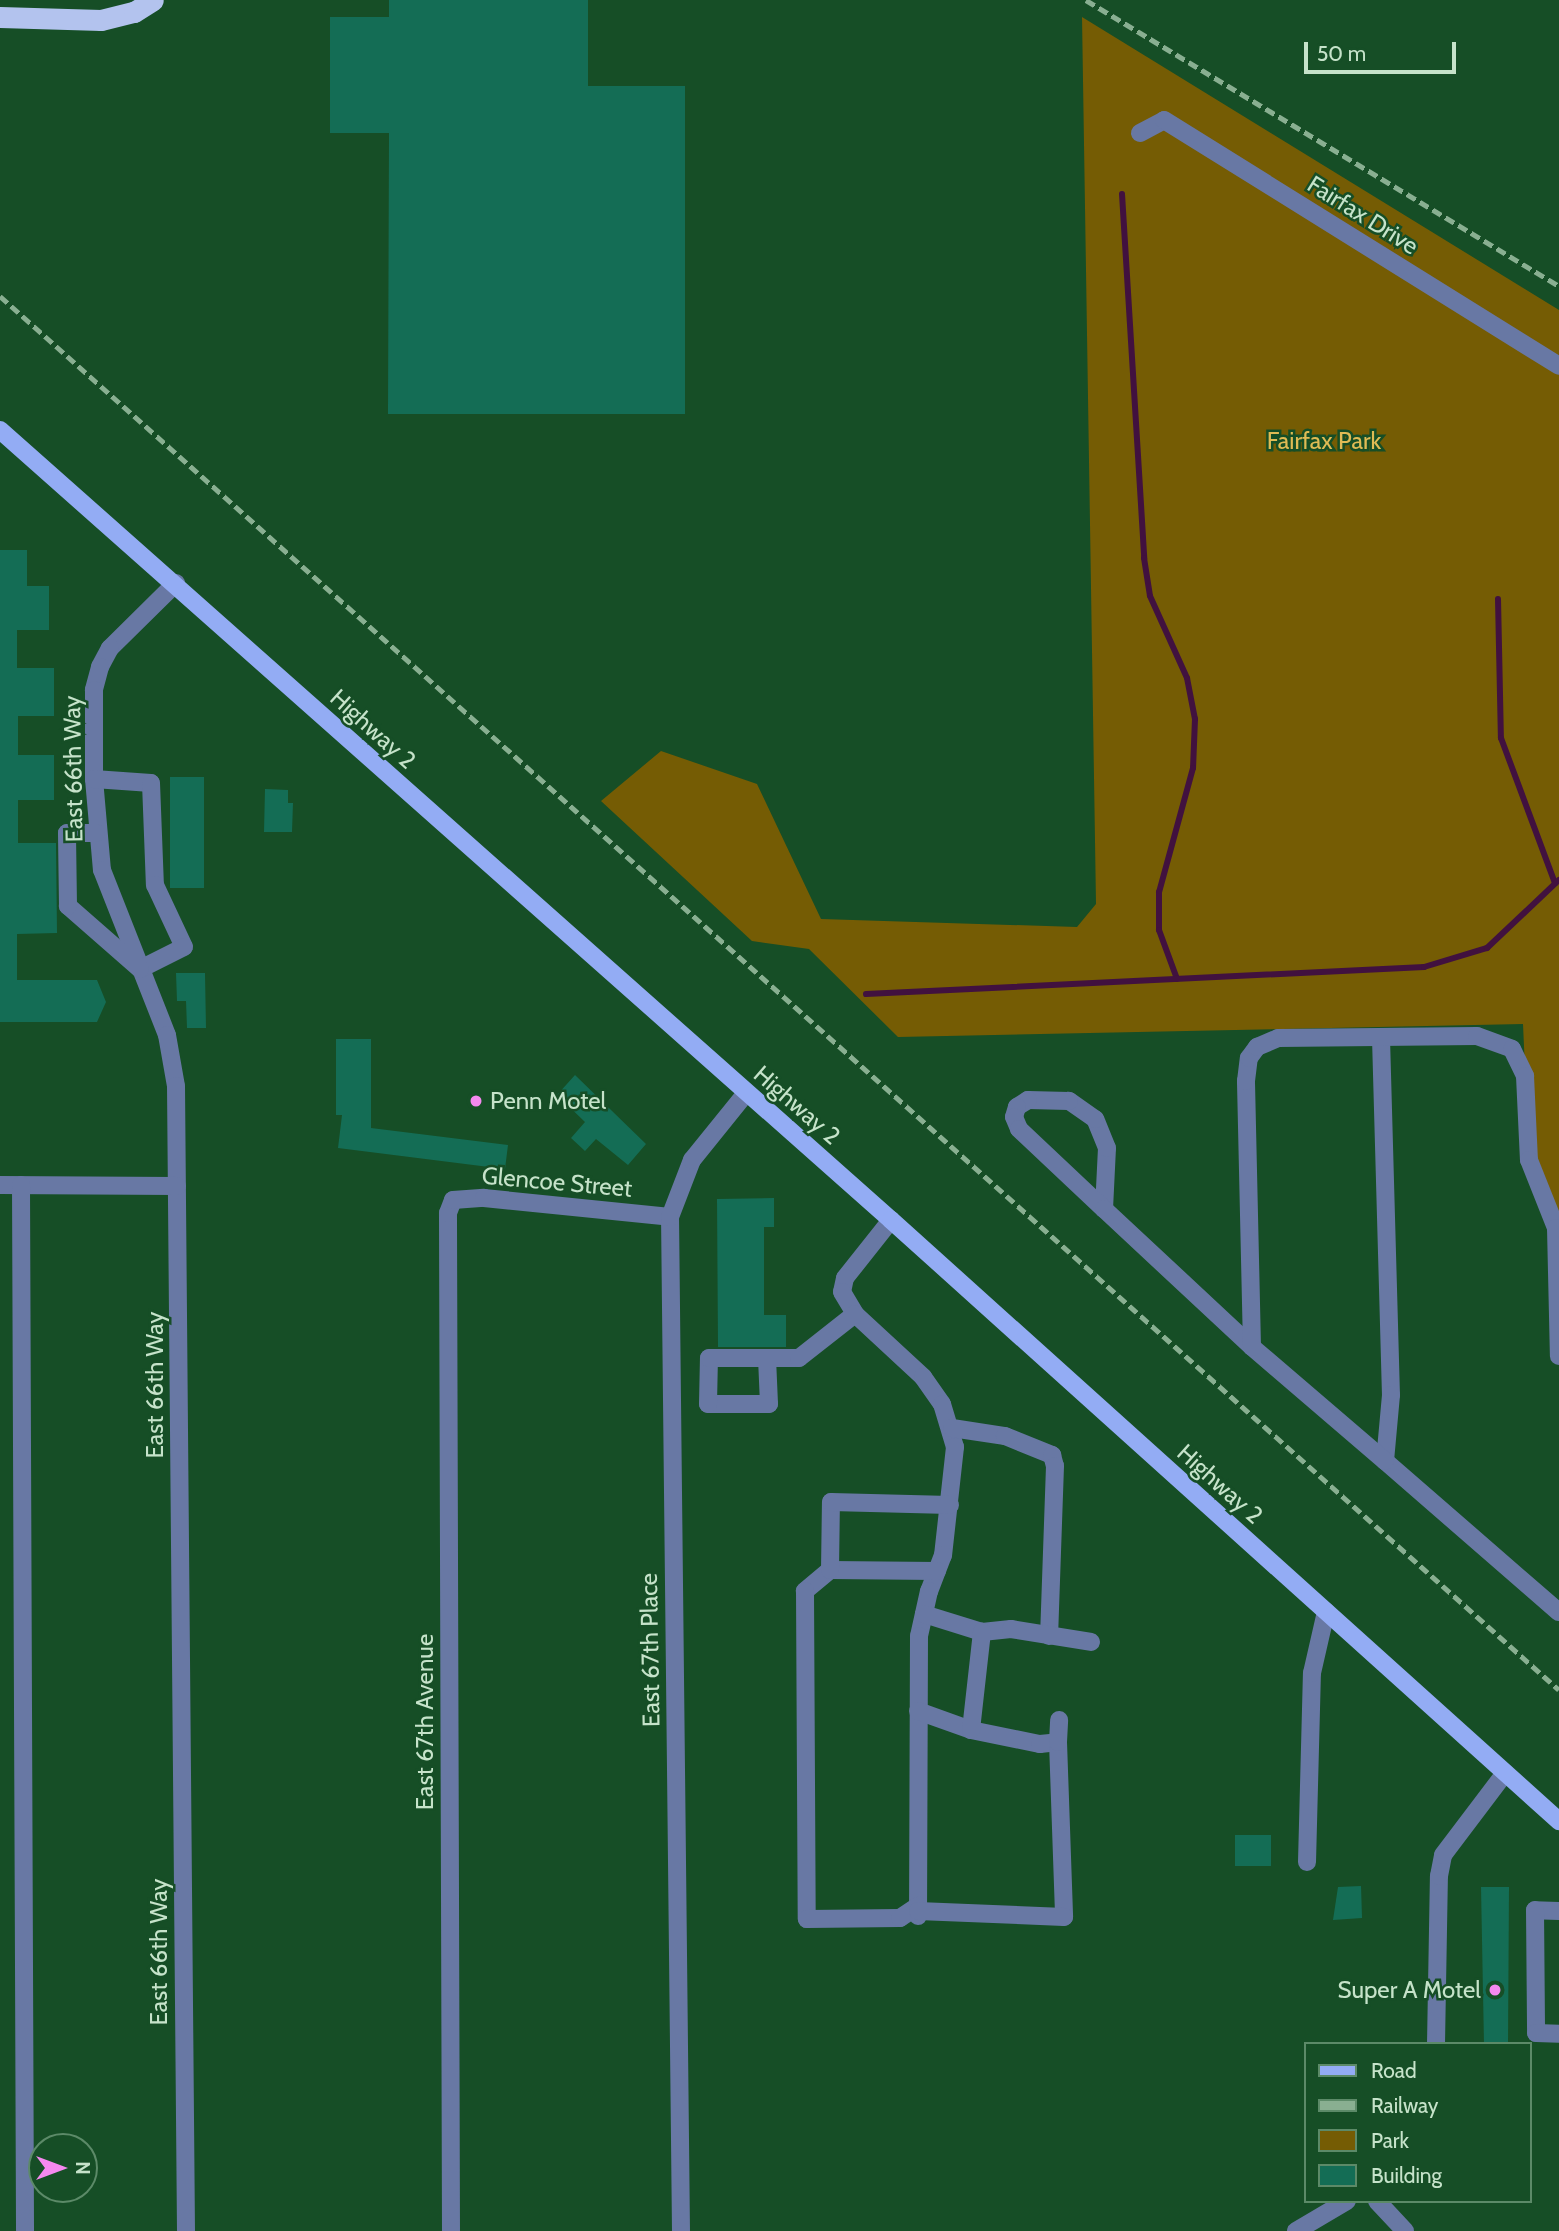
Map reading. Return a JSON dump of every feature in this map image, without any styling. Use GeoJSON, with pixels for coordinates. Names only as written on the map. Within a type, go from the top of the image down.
{"type":"FeatureCollection","features":[{"type":"Feature","properties":{"kind":"highway"},"geometry":{"type":"LineString","coordinates":[[0,17],[101,20],[134,12],[153,0]]}},
{"type":"Feature","properties":{"kind":"main road","name":"Highway 2"},"geometry":{"type":"LineString","coordinates":[[0,430],[176,583],[891,1220],[1559,1821]]}},
{"type":"Feature","properties":{"kind":"street","name":"Fairfax Drive"},"geometry":{"type":"LineString","coordinates":[[1140,133],[1164,120],[1559,366]]}},
{"type":"Feature","properties":{"kind":"street","name":"East 66th Way"},"geometry":{"type":"LineString","coordinates":[[176,583],[110,648],[100,667],[94,690],[94,779],[96,833],[102,870],[172,1051],[177,1186],[186,2231]]}},
{"type":"Feature","properties":{"kind":"street"},"geometry":{"type":"LineString","coordinates":[[94,779],[152,783],[155,886],[184,947],[140,969],[68,906],[67,833],[96,833]]}},
{"type":"Feature","properties":{"kind":"street"},"geometry":{"type":"LineString","coordinates":[[1252,1347],[1246,1082],[1249,1058],[1257,1048],[1278,1038],[1477,1036],[1499,1041],[1512,1048],[1525,1076],[1529,1160],[1556,1228],[1559,1356]]}},
{"type":"Feature","properties":{"kind":"street"},"geometry":{"type":"LineString","coordinates":[[1381,1038],[1391,1395],[1385,1461]]}},
{"type":"Feature","properties":{"kind":"street","name":"East 67th Place"},"geometry":{"type":"LineString","coordinates":[[681,2231],[670,1217],[692,1160],[747,1093]]}},
{"type":"Feature","properties":{"kind":"street"},"geometry":{"type":"LineString","coordinates":[[1104,1209],[1107,1148],[1096,1119],[1069,1101],[1028,1100],[1017,1107],[1014,1117],[1019,1129],[1104,1209],[1252,1347],[1559,1612]]}},
{"type":"Feature","properties":{"kind":"street"},"geometry":{"type":"LineString","coordinates":[[0,1185],[177,1186]]}},
{"type":"Feature","properties":{"kind":"street"},"geometry":{"type":"LineString","coordinates":[[21,1185],[25,2231]]}},
{"type":"Feature","properties":{"kind":"street","name":"Glencoe Street"},"geometry":{"type":"LineString","coordinates":[[448,1213],[453,1200],[484,1198],[670,1217]]}},
{"type":"Feature","properties":{"kind":"street","name":"East 67th Avenue"},"geometry":{"type":"LineString","coordinates":[[448,1213],[451,2231]]}},
{"type":"Feature","properties":{"kind":"street"},"geometry":{"type":"LineString","coordinates":[[891,1220],[845,1278],[842,1292],[855,1314],[923,1377],[952,1428],[955,1447],[950,1505],[937,1571],[919,1636],[918,1911]]}},
{"type":"Feature","properties":{"kind":"street"},"geometry":{"type":"LineString","coordinates":[[767,1358],[799,1358],[855,1314]]}},
{"type":"Feature","properties":{"kind":"street"},"geometry":{"type":"LineString","coordinates":[[952,1428],[1005,1436],[1052,1455],[1055,1466],[1049,1636]]}},
{"type":"Feature","properties":{"kind":"street"},"geometry":{"type":"LineString","coordinates":[[830,1570],[831,1502],[950,1505]]}},
{"type":"Feature","properties":{"kind":"street"},"geometry":{"type":"LineString","coordinates":[[937,1571],[830,1570],[805,1591],[807,1919],[900,1918],[918,1911],[1065,1917],[1059,1720]]}},
{"type":"Feature","properties":{"kind":"street"},"geometry":{"type":"LineString","coordinates":[[1307,1862],[1312,1673],[1326,1612]]}},
{"type":"Feature","properties":{"kind":"street"},"geometry":{"type":"LineString","coordinates":[[924,1614],[982,1632],[1011,1629],[1091,1642]]}},
{"type":"Feature","properties":{"kind":"street"},"geometry":{"type":"LineString","coordinates":[[971,1730],[982,1632]]}},
{"type":"Feature","properties":{"kind":"street"},"geometry":{"type":"LineString","coordinates":[[918,1711],[971,1730],[1040,1744],[1058,1742]]}},
{"type":"Feature","properties":{"kind":"street"},"geometry":{"type":"LineString","coordinates":[[1436,2042],[1438,1888],[1443,1856],[1504,1773]]}},
{"type":"Feature","properties":{"kind":"street"},"geometry":{"type":"LineString","coordinates":[[1559,1911],[1535,1910],[1536,2033],[1559,2034]]}},
{"type":"Feature","properties":{"kind":"street"},"geometry":{"type":"LineString","coordinates":[[1296,2231],[1344,2203]]}},
{"type":"Feature","properties":{"kind":"street"},"geometry":{"type":"LineString","coordinates":[[1379,2203],[1405,2231]]}},
{"type":"Feature","properties":{"kind":"green space","name":"Fairfax Park"},"geometry":{"type":"Polygon","coordinates":[[[1082,17],[1559,310],[1559,1235],[1529,1160],[1523,1024],[898,1037],[809,949],[752,941],[601,801],[661,751],[757,784],[821,919],[1077,927],[1096,904],[1082,17]]]}},
{"type":"Feature","properties":{"kind":"building"},"geometry":{"type":"Polygon","coordinates":[[[389,0],[588,0],[588,86],[685,86],[685,414],[388,414],[389,133],[330,133],[330,17],[389,17],[389,0]]]}},
{"type":"Feature","properties":{"kind":"building"},"geometry":{"type":"Polygon","coordinates":[[[0,550],[27,550],[27,586],[49,586],[49,630],[17,630],[17,668],[54,668],[54,716],[18,716],[18,755],[54,755],[54,800],[18,800],[18,843],[56,843],[57,933],[17,934],[17,980],[97,980],[106,1002],[97,1022],[0,1022],[0,550]]]}},
{"type":"Feature","properties":{"kind":"building"},"geometry":{"type":"Polygon","coordinates":[[[170,777],[204,777],[204,888],[170,888],[170,777]]]}},
{"type":"Feature","properties":{"kind":"building"},"geometry":{"type":"Polygon","coordinates":[[[265,789],[288,790],[288,803],[293,803],[292,832],[264,832],[265,789]]]}},
{"type":"Feature","properties":{"kind":"building"},"geometry":{"type":"Polygon","coordinates":[[[176,973],[205,973],[206,1028],[187,1028],[186,1001],[177,1001],[176,973]]]}},
{"type":"Feature","properties":{"kind":"building"},"geometry":{"type":"Polygon","coordinates":[[[336,1039],[371,1039],[371,1128],[508,1145],[505,1169],[338,1148],[342,1115],[336,1115],[336,1039]]]}},
{"type":"Feature","properties":{"kind":"building"},"geometry":{"type":"Polygon","coordinates":[[[575,1075],[646,1144],[628,1165],[596,1139],[585,1151],[571,1138],[585,1122],[557,1095],[575,1075]]]}},
{"type":"Feature","properties":{"kind":"building"},"geometry":{"type":"Polygon","coordinates":[[[774,1198],[774,1227],[764,1227],[764,1315],[786,1315],[786,1347],[718,1347],[717,1199],[774,1198]]]}},
{"type":"Feature","properties":{"kind":"building"},"geometry":{"type":"Polygon","coordinates":[[[1235,1835],[1271,1835],[1271,1866],[1235,1866],[1235,1835]]]}},
{"type":"Feature","properties":{"kind":"building"},"geometry":{"type":"Polygon","coordinates":[[[1361,1886],[1362,1918],[1333,1920],[1338,1887],[1361,1886]]]}},
{"type":"Feature","properties":{"kind":"building","name":"Super A Motel"},"geometry":{"type":"Polygon","coordinates":[[[1481,1887],[1509,1887],[1508,2042],[1484,2042],[1481,1887]]]}},
{"type":"Feature","properties":{"kind":"waterway"},"geometry":{"type":"LineString","coordinates":[[1122,194],[1144,558],[1150,596],[1187,678],[1195,719],[1193,768],[1159,892],[1159,930],[1177,979]]}},
{"type":"Feature","properties":{"kind":"waterway"},"geometry":{"type":"LineString","coordinates":[[1498,599],[1501,738],[1555,883]]}},
{"type":"Feature","properties":{"kind":"waterway"},"geometry":{"type":"LineString","coordinates":[[866,994],[1424,967],[1487,948],[1559,880]]}},
{"type":"Feature","properties":{"kind":"railway"},"geometry":{"type":"LineString","coordinates":[[1086,0],[1559,286]]}},
{"type":"Feature","properties":{"kind":"railway"},"geometry":{"type":"LineString","coordinates":[[0,296],[1559,1690]]}},
{"type":"Feature","properties":{"kind":"place","name":"Penn Motel"},"geometry":{"type":"Point","coordinates":[476,1101]}},
{"type":"Feature","properties":{"kind":"place","name":"Super A Motel"},"geometry":{"type":"Point","coordinates":[1495,1990]}}]}
